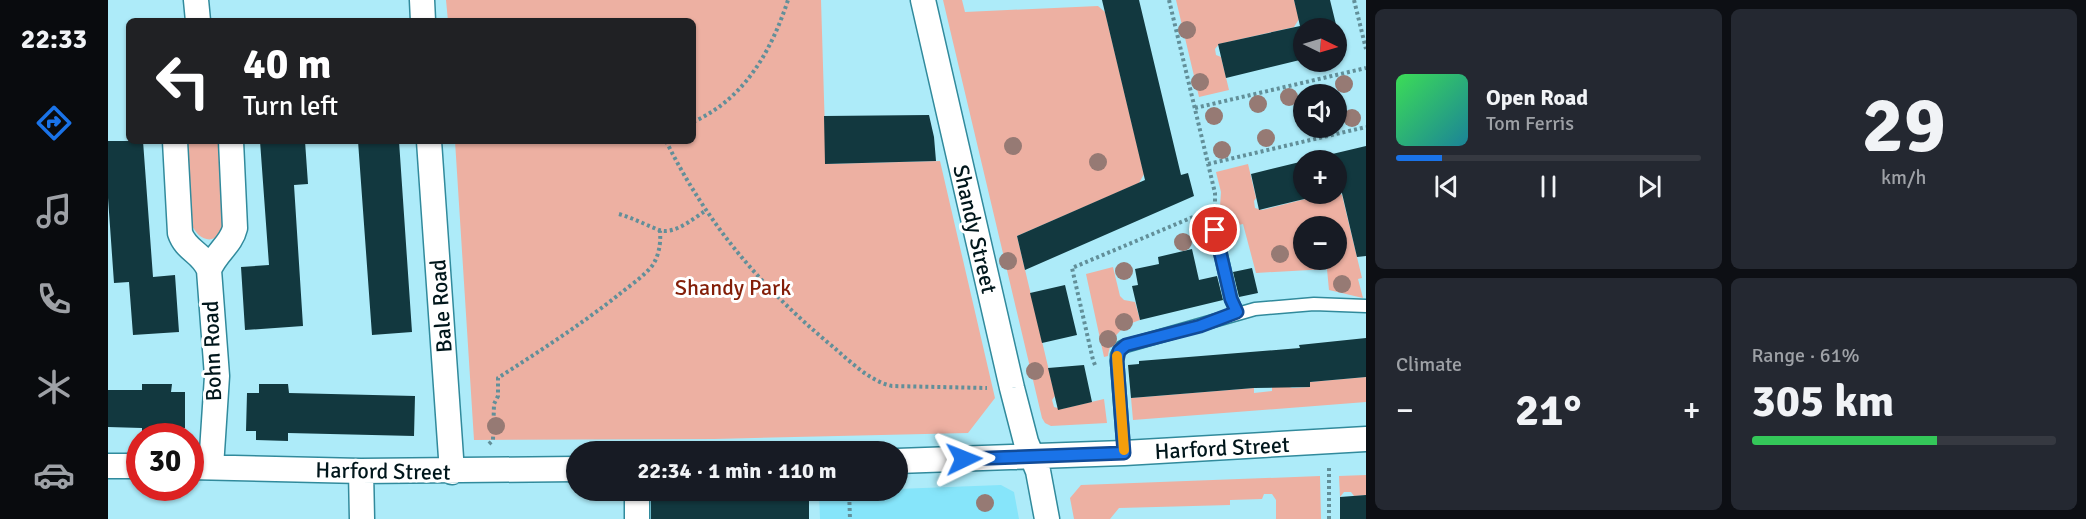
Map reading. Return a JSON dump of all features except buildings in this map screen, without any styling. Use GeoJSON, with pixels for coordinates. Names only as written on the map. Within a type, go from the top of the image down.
{"type":"FeatureCollection","features":[{"type":"Feature","properties":{"kind":"street"},"geometry":{"type":"LineString","coordinates":[[196,0],[198,18]]}},
{"type":"Feature","properties":{"kind":"street"},"geometry":{"type":"LineString","coordinates":[[422,0],[423,18]]}},
{"type":"Feature","properties":{"kind":"street","name":"Shandy Street"},"geometry":{"type":"LineString","coordinates":[[923,0],[1012,388],[1026,442],[1038,471],[1047,519]]}},
{"type":"Feature","properties":{"kind":"street","name":"Bohn Road"},"geometry":{"type":"LineString","coordinates":[[175,144],[180,233],[188,247],[202,257],[209,270],[217,376],[204,450]]}},
{"type":"Feature","properties":{"kind":"street","name":"Bohn Road"},"geometry":{"type":"LineString","coordinates":[[209,270],[216,255],[233,237],[235,228],[231,144]]}},
{"type":"Feature","properties":{"kind":"street","name":"Bale Road"},"geometry":{"type":"LineString","coordinates":[[429,144],[452,472]]}},
{"type":"Feature","properties":{"kind":"street","name":"Harford Street"},"geometry":{"type":"LineString","coordinates":[[908,461],[1124,453],[1366,439]]}},
{"type":"Feature","properties":{"kind":"street"},"geometry":{"type":"LineString","coordinates":[[108,466],[126,466]]}},
{"type":"Feature","properties":{"kind":"street","name":"Harford Street"},"geometry":{"type":"LineString","coordinates":[[204,467],[452,472],[566,469]]}},
{"type":"Feature","properties":{"kind":"street"},"geometry":{"type":"LineString","coordinates":[[361,471],[362,519]]}},
{"type":"Feature","properties":{"kind":"street"},"geometry":{"type":"LineString","coordinates":[[637,501],[638,519]]}},
{"type":"Feature","properties":{"kind":"lane"},"geometry":{"type":"LineString","coordinates":[[1215,230],[1231,299],[1237,312]]}},
{"type":"Feature","properties":{"kind":"lane"},"geometry":{"type":"LineString","coordinates":[[1124,453],[1117,361],[1119,351],[1126,345],[1200,326],[1237,312],[1295,305],[1366,306]]}},
{"type":"Feature","properties":{"kind":"path"},"geometry":{"type":"LineString","coordinates":[[696,121],[734,96],[752,76],[768,52],[788,0]]}},
{"type":"Feature","properties":{"kind":"path"},"geometry":{"type":"LineString","coordinates":[[1169,0],[1215,193],[1215,230]]}},
{"type":"Feature","properties":{"kind":"path"},"geometry":{"type":"LineString","coordinates":[[1354,0],[1366,49]]}},
{"type":"Feature","properties":{"kind":"path"},"geometry":{"type":"LineString","coordinates":[[1195,108],[1366,68]]}},
{"type":"Feature","properties":{"kind":"path"},"geometry":{"type":"LineString","coordinates":[[1208,164],[1366,127]]}},
{"type":"Feature","properties":{"kind":"path"},"geometry":{"type":"LineString","coordinates":[[668,144],[705,211],[755,275],[779,300],[850,362],[882,384],[892,386],[1012,388]]}},
{"type":"Feature","properties":{"kind":"path"},"geometry":{"type":"LineString","coordinates":[[1099,370],[1092,360],[1072,268],[1215,207]]}},
{"type":"Feature","properties":{"kind":"path"},"geometry":{"type":"LineString","coordinates":[[619,214],[646,223],[660,231],[676,229],[705,211]]}},
{"type":"Feature","properties":{"kind":"path"},"geometry":{"type":"LineString","coordinates":[[488,446],[493,440],[494,404],[498,396],[498,378],[587,319],[644,274],[657,255],[661,242],[660,231]]}},
{"type":"Feature","properties":{"kind":"path"},"geometry":{"type":"LineString","coordinates":[[1329,468],[1329,519]]}},
{"type":"Feature","properties":{"kind":"path"},"geometry":{"type":"LineString","coordinates":[[849,501],[850,519]]}},
{"type":"Feature","properties":{"kind":"shaded area"},"geometry":{"type":"Polygon","coordinates":[[[1001,485],[1014,492],[1019,519],[820,519],[819,501],[908,501],[908,489],[1001,485]]]}},
{"type":"Feature","properties":{"kind":"green space","name":"Shandy Park"},"geometry":{"type":"Polygon","coordinates":[[[446,0],[821,0],[826,164],[940,161],[995,398],[968,433],[714,439],[474,440],[455,144],[696,144],[696,18],[448,18],[446,0]]]}},
{"type":"Feature","properties":{"kind":"green space"},"geometry":{"type":"Polygon","coordinates":[[[943,0],[962,0],[965,12],[1098,6],[1105,12],[1144,174],[1139,183],[1017,236],[1055,396],[1052,400],[1054,407],[1061,409],[1104,399],[1107,423],[1051,426],[1042,418],[943,0]]]}},
{"type":"Feature","properties":{"kind":"green space"},"geometry":{"type":"Polygon","coordinates":[[[1176,0],[1294,0],[1299,18],[1293,18],[1293,27],[1219,44],[1215,49],[1216,55],[1221,57],[1229,90],[1199,97],[1176,0]]]}},
{"type":"Feature","properties":{"kind":"green space"},"geometry":{"type":"Polygon","coordinates":[[[186,144],[219,144],[224,222],[222,230],[214,238],[204,238],[199,235],[191,223],[186,144]]]}},
{"type":"Feature","properties":{"kind":"green space"},"geometry":{"type":"Polygon","coordinates":[[[1248,164],[1256,198],[1255,208],[1262,210],[1293,202],[1293,204],[1344,204],[1362,278],[1358,279],[1363,298],[1329,290],[1327,270],[1347,270],[1347,216],[1293,216],[1293,270],[1309,270],[1256,273],[1243,224],[1221,229],[1219,220],[1221,192],[1216,172],[1248,164]]]}},
{"type":"Feature","properties":{"kind":"green space"},"geometry":{"type":"Polygon","coordinates":[[[1113,267],[1120,296],[1124,300],[1135,302],[1140,320],[1127,325],[1118,333],[1108,356],[1104,357],[1086,274],[1113,267]]]}},
{"type":"Feature","properties":{"kind":"green space"},"geometry":{"type":"Polygon","coordinates":[[[1366,377],[1366,402],[1133,420],[1131,398],[1254,388],[1254,393],[1272,391],[1272,380],[1292,388],[1310,387],[1310,382],[1366,377]]]}},
{"type":"Feature","properties":{"kind":"green space"},"geometry":{"type":"Polygon","coordinates":[[[1366,475],[1366,495],[1354,496],[1351,492],[1344,492],[1340,497],[1339,476],[1366,475]]]}},
{"type":"Feature","properties":{"kind":"green space"},"geometry":{"type":"Polygon","coordinates":[[[1320,476],[1321,519],[1276,519],[1276,500],[1272,494],[1264,494],[1262,499],[1230,500],[1230,505],[1119,508],[1110,519],[1074,519],[1070,498],[1081,485],[1320,476]]]}},
{"type":"Feature","properties":{"kind":"slow traffic"},"geometry":{"type":"LineString","coordinates":[[1117,356],[1124,450]]}},
{"type":"Feature","properties":{"kind":"route"},"geometry":{"type":"LineString","coordinates":[[964,459],[1124,453],[1117,361],[1117,355],[1122,347],[1200,326],[1237,312],[1231,299],[1215,230]]}}]}
